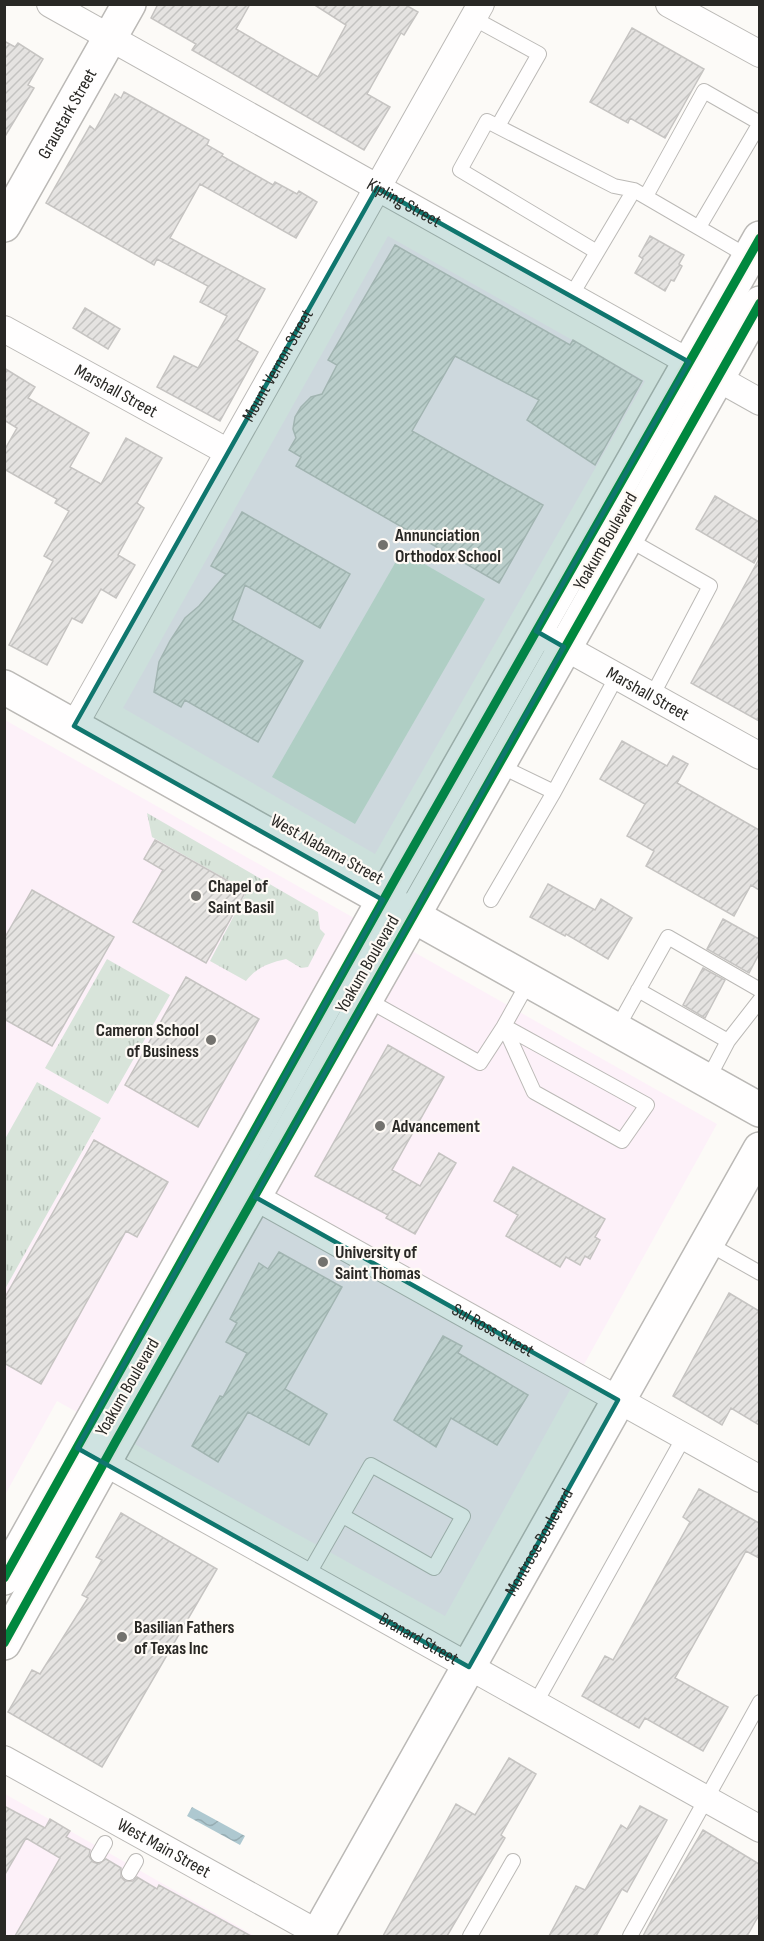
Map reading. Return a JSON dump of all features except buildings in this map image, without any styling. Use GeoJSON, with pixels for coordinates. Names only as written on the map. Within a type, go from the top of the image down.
{"type":"FeatureCollection","features":[{"type":"Feature","properties":{"kind":"street","name":"Kipling Street"},"geometry":{"type":"LineString","coordinates":[[50,4],[759,402]]}},
{"type":"Feature","properties":{"kind":"street","name":"Graustark Street"},"geometry":{"type":"LineString","coordinates":[[4,225],[129,4]]}},
{"type":"Feature","properties":{"kind":"street"},"geometry":{"type":"LineString","coordinates":[[669,4],[759,54]]}},
{"type":"Feature","properties":{"kind":"street","name":"Mount Vernon Street"},"geometry":{"type":"LineString","coordinates":[[74,726],[477,11]]}},
{"type":"Feature","properties":{"kind":"street","name":"Yoakum Boulevard"},"geometry":{"type":"LineString","coordinates":[[4,1578],[91,1455],[255,1197],[498,765],[550,639],[689,362],[754,247]]}},
{"type":"Feature","properties":{"kind":"street","name":"Yoakum Boulevard"},"geometry":{"type":"LineString","coordinates":[[4,1643],[91,1455],[226,1181],[383,900],[550,639],[626,538],[759,303]]}},
{"type":"Feature","properties":{"kind":"street","name":"Marshall Street"},"geometry":{"type":"LineString","coordinates":[[4,329],[228,452]]}},
{"type":"Feature","properties":{"kind":"street","name":"Marshall Street"},"geometry":{"type":"LineString","coordinates":[[550,639],[759,756]]}},
{"type":"Feature","properties":{"kind":"street","name":"West Alabama Street"},"geometry":{"type":"LineString","coordinates":[[4,687],[759,1110]]}},
{"type":"Feature","properties":{"kind":"street","name":"Montrose Boulevard"},"geometry":{"type":"LineString","coordinates":[[320,1936],[759,1149]]}},
{"type":"Feature","properties":{"kind":"street","name":"Sul Ross Street"},"geometry":{"type":"LineString","coordinates":[[226,1181],[759,1479]]}},
{"type":"Feature","properties":{"kind":"street","name":"Branard Street"},"geometry":{"type":"LineString","coordinates":[[91,1455],[759,1829]]}},
{"type":"Feature","properties":{"kind":"street","name":"West Main Street"},"geometry":{"type":"LineString","coordinates":[[4,1759],[320,1936]]}},
{"type":"Feature","properties":{"kind":"lane"},"geometry":{"type":"LineString","coordinates":[[477,11],[538,54],[498,126]]}},
{"type":"Feature","properties":{"kind":"lane"},"geometry":{"type":"LineString","coordinates":[[571,296],[597,252],[640,193],[704,91],[759,123],[699,227]]}},
{"type":"Feature","properties":{"kind":"lane"},"geometry":{"type":"LineString","coordinates":[[597,252],[460,170],[487,121],[614,186],[640,193],[699,227],[754,247]]}},
{"type":"Feature","properties":{"kind":"lane"},"geometry":{"type":"LineString","coordinates":[[626,538],[710,586],[651,696]]}},
{"type":"Feature","properties":{"kind":"lane"},"geometry":{"type":"LineString","coordinates":[[492,900],[617,676]]}},
{"type":"Feature","properties":{"kind":"lane"},"geometry":{"type":"LineString","coordinates":[[498,765],[554,792]]}},
{"type":"Feature","properties":{"kind":"lane"},"geometry":{"type":"LineString","coordinates":[[616,1030],[668,937],[759,990]]}},
{"type":"Feature","properties":{"kind":"lane"},"geometry":{"type":"LineString","coordinates":[[366,999],[480,1063],[529,981]]}},
{"type":"Feature","properties":{"kind":"lane"},"geometry":{"type":"LineString","coordinates":[[638,990],[728,1041]]}},
{"type":"Feature","properties":{"kind":"lane"},"geometry":{"type":"LineString","coordinates":[[707,1081],[728,1041],[759,1000]]}},
{"type":"Feature","properties":{"kind":"lane"},"geometry":{"type":"LineString","coordinates":[[504,1026],[646,1105],[622,1141],[534,1092],[504,1026]]}},
{"type":"Feature","properties":{"kind":"lane"},"geometry":{"type":"LineString","coordinates":[[707,1244],[759,1273]]}},
{"type":"Feature","properties":{"kind":"lane"},"geometry":{"type":"LineString","coordinates":[[536,1704],[684,1437]]}},
{"type":"Feature","properties":{"kind":"lane"},"geometry":{"type":"LineString","coordinates":[[308,1575],[371,1464],[463,1516],[434,1568],[343,1516]]}},
{"type":"Feature","properties":{"kind":"lane"},"geometry":{"type":"LineString","coordinates":[[630,1936],[759,1702]]}},
{"type":"Feature","properties":{"kind":"lane"},"geometry":{"type":"LineString","coordinates":[[470,1936],[513,1861]]}},
{"type":"Feature","properties":{"kind":"highlighted area"},"geometry":{"type":"Polygon","coordinates":[[[377,188],[689,362],[536,631],[564,647],[255,1197],[618,1400],[469,1667],[77,1448],[383,900],[74,726],[377,188]]]}},
{"type":"Feature","properties":{"kind":"shaded area","name":"Annunciation Orthodox School"},"geometry":{"type":"Polygon","coordinates":[[[388,236],[645,381],[375,854],[123,708],[388,236]]]}},
{"type":"Feature","properties":{"kind":"shaded area","name":"University of Saint Thomas"},"geometry":{"type":"Polygon","coordinates":[[[5,720],[717,1124],[445,1616],[57,1401],[5,1495],[5,720]]]}},
{"type":"Feature","properties":{"kind":"shaded area"},"geometry":{"type":"Polygon","coordinates":[[[5,1794],[255,1936],[5,1936],[5,1794]]]}},
{"type":"Feature","properties":{"kind":"green space"},"geometry":{"type":"Polygon","coordinates":[[[402,551],[485,599],[355,824],[272,777],[402,551]]]}},
{"type":"Feature","properties":{"kind":"green space"},"geometry":{"type":"Polygon","coordinates":[[[147,813],[318,912],[320,929],[325,934],[308,967],[301,968],[286,959],[264,966],[246,981],[210,961],[247,891],[152,837],[147,813]]]}},
{"type":"Feature","properties":{"kind":"green space"},"geometry":{"type":"Polygon","coordinates":[[[107,959],[170,995],[108,1104],[45,1068],[107,959]]]}},
{"type":"Feature","properties":{"kind":"green space"},"geometry":{"type":"Polygon","coordinates":[[[37,1082],[101,1118],[5,1289],[5,1139],[37,1082]]]}},
{"type":"Feature","properties":{"kind":"water"},"geometry":{"type":"Polygon","coordinates":[[[192,1807],[245,1836],[240,1845],[187,1816],[192,1807]]]}},
{"type":"Feature","properties":{"kind":"cycle path"},"geometry":{"type":"LineString","coordinates":[[4,1578],[398,874],[760,238]]}},
{"type":"Feature","properties":{"kind":"cycle path"},"geometry":{"type":"LineString","coordinates":[[4,1643],[760,303]]}},
{"type":"Feature","properties":{"kind":"place","name":"Annunciation Orthodox School"},"geometry":{"type":"Point","coordinates":[383,545]}},
{"type":"Feature","properties":{"kind":"place","name":"Chapel of Saint Basil"},"geometry":{"type":"Point","coordinates":[196,896]}},
{"type":"Feature","properties":{"kind":"place","name":"Cameron School of Business"},"geometry":{"type":"Point","coordinates":[211,1040]}},
{"type":"Feature","properties":{"kind":"place","name":"Advancement"},"geometry":{"type":"Point","coordinates":[380,1126]}},
{"type":"Feature","properties":{"kind":"place","name":"University of Saint Thomas"},"geometry":{"type":"Point","coordinates":[323,1262]}},
{"type":"Feature","properties":{"kind":"place","name":"Basilian Fathers of Texas Inc"},"geometry":{"type":"Point","coordinates":[122,1637]}}]}
